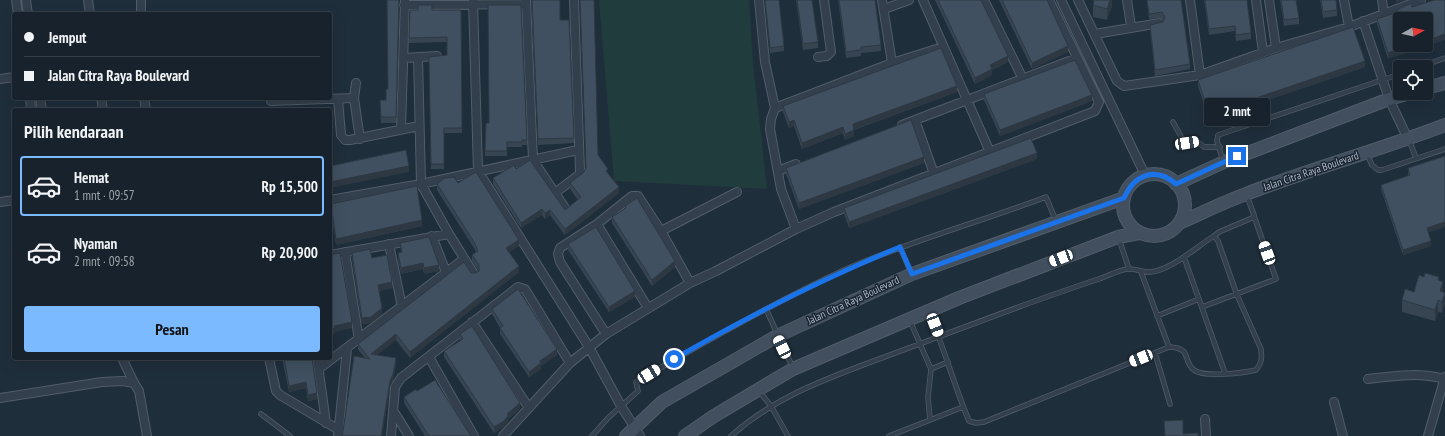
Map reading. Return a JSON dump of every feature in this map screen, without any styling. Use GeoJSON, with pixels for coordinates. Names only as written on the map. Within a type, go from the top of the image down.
{"type":"FeatureCollection","features":[{"type":"Feature","properties":{"kind":"main road"},"geometry":{"type":"LineString","coordinates":[[1433,86],[1445,83]]}},
{"type":"Feature","properties":{"kind":"main road"},"geometry":{"type":"LineString","coordinates":[[1176,184],[1224,162],[1393,98]]}},
{"type":"Feature","properties":{"kind":"main road","name":"Jalan Citra Raya Boulevard"},"geometry":{"type":"LineString","coordinates":[[1179,223],[1246,194],[1445,125]]}},
{"type":"Feature","properties":{"kind":"main road"},"geometry":{"type":"LineString","coordinates":[[685,436],[757,389],[793,369],[909,318],[1118,237],[1139,233],[1152,236],[1164,235],[1179,223],[1185,205],[1183,193],[1171,179],[1159,174],[1146,175],[1132,184],[1124,198],[1123,205],[1126,218],[1139,233]]}},
{"type":"Feature","properties":{"kind":"main road","name":"Jalan Citra Raya Boulevard"},"geometry":{"type":"LineString","coordinates":[[633,433],[662,402],[729,362],[777,336],[912,274],[1124,198]]}},
{"type":"Feature","properties":{"kind":"street"},"geometry":{"type":"LineString","coordinates":[[16,0],[18,12]]}},
{"type":"Feature","properties":{"kind":"street"},"geometry":{"type":"LineString","coordinates":[[26,0],[28,12]]}},
{"type":"Feature","properties":{"kind":"street"},"geometry":{"type":"LineString","coordinates":[[88,0],[90,12]]}},
{"type":"Feature","properties":{"kind":"street"},"geometry":{"type":"LineString","coordinates":[[140,0],[141,12]]}},
{"type":"Feature","properties":{"kind":"street"},"geometry":{"type":"LineString","coordinates":[[555,193],[580,174],[574,0]]}},
{"type":"Feature","properties":{"kind":"street"},"geometry":{"type":"LineString","coordinates":[[759,0],[765,62],[775,108],[771,119],[770,128],[784,200],[796,229]]}},
{"type":"Feature","properties":{"kind":"street"},"geometry":{"type":"LineString","coordinates":[[818,57],[827,56],[831,52],[824,0]]}},
{"type":"Feature","properties":{"kind":"street"},"geometry":{"type":"LineString","coordinates":[[882,0],[892,63]]}},
{"type":"Feature","properties":{"kind":"street"},"geometry":{"type":"LineString","coordinates":[[884,9],[909,0]]}},
{"type":"Feature","properties":{"kind":"street"},"geometry":{"type":"LineString","coordinates":[[923,0],[990,152]]}},
{"type":"Feature","properties":{"kind":"street"},"geometry":{"type":"LineString","coordinates":[[984,0],[1023,79]]}},
{"type":"Feature","properties":{"kind":"street"},"geometry":{"type":"LineString","coordinates":[[503,436],[570,363],[589,347],[606,334],[690,283],[716,272],[796,229],[834,212],[1095,111],[1099,102],[1049,0]]}},
{"type":"Feature","properties":{"kind":"street"},"geometry":{"type":"LineString","coordinates":[[1061,0],[1146,175]]}},
{"type":"Feature","properties":{"kind":"street"},"geometry":{"type":"LineString","coordinates":[[1078,0],[1117,80],[1124,86],[1200,75],[1276,48],[1349,27],[1421,0]]}},
{"type":"Feature","properties":{"kind":"street"},"geometry":{"type":"LineString","coordinates":[[1127,0],[1131,26]]}},
{"type":"Feature","properties":{"kind":"street"},"geometry":{"type":"LineString","coordinates":[[1190,0],[1200,75]]}},
{"type":"Feature","properties":{"kind":"street"},"geometry":{"type":"LineString","coordinates":[[1256,0],[1264,52]]}},
{"type":"Feature","properties":{"kind":"street"},"geometry":{"type":"LineString","coordinates":[[1269,0],[1276,48]]}},
{"type":"Feature","properties":{"kind":"street"},"geometry":{"type":"LineString","coordinates":[[1344,0],[1349,27]]}},
{"type":"Feature","properties":{"kind":"street"},"geometry":{"type":"LineString","coordinates":[[1382,0],[1384,14]]}},
{"type":"Feature","properties":{"kind":"street"},"geometry":{"type":"LineString","coordinates":[[401,130],[404,3],[526,2],[533,160],[565,208]]}},
{"type":"Feature","properties":{"kind":"street"},"geometry":{"type":"LineString","coordinates":[[473,3],[478,171],[589,347],[621,406],[633,433]]}},
{"type":"Feature","properties":{"kind":"street"},"geometry":{"type":"LineString","coordinates":[[1363,21],[1389,99],[1408,139]]}},
{"type":"Feature","properties":{"kind":"street"},"geometry":{"type":"LineString","coordinates":[[1095,34],[1131,26],[1160,22]]}},
{"type":"Feature","properties":{"kind":"street"},"geometry":{"type":"LineString","coordinates":[[775,108],[892,63],[943,47]]}},
{"type":"Feature","properties":{"kind":"street"},"geometry":{"type":"LineString","coordinates":[[403,58],[437,56]]}},
{"type":"Feature","properties":{"kind":"street"},"geometry":{"type":"LineString","coordinates":[[418,57],[421,184],[449,234],[474,274]]}},
{"type":"Feature","properties":{"kind":"street"},"geometry":{"type":"LineString","coordinates":[[893,128],[1077,58]]}},
{"type":"Feature","properties":{"kind":"street"},"geometry":{"type":"LineString","coordinates":[[0,79],[12,77]]}},
{"type":"Feature","properties":{"kind":"street"},"geometry":{"type":"LineString","coordinates":[[356,82],[354,98],[360,138]]}},
{"type":"Feature","properties":{"kind":"street"},"geometry":{"type":"LineString","coordinates":[[332,99],[354,98]]}},
{"type":"Feature","properties":{"kind":"street"},"geometry":{"type":"LineString","coordinates":[[338,99],[342,138],[348,140],[419,126]]}},
{"type":"Feature","properties":{"kind":"street"},"geometry":{"type":"LineString","coordinates":[[271,101],[315,100]]}},
{"type":"Feature","properties":{"kind":"street"},"geometry":{"type":"LineString","coordinates":[[292,101],[293,108]]}},
{"type":"Feature","properties":{"kind":"street"},"geometry":{"type":"LineString","coordinates":[[915,120],[934,174]]}},
{"type":"Feature","properties":{"kind":"street"},"geometry":{"type":"LineString","coordinates":[[332,200],[421,184],[578,150]]}},
{"type":"Feature","properties":{"kind":"street"},"geometry":{"type":"LineString","coordinates":[[778,171],[807,160]]}},
{"type":"Feature","properties":{"kind":"street"},"geometry":{"type":"LineString","coordinates":[[662,231],[737,192]]}},
{"type":"Feature","properties":{"kind":"street"},"geometry":{"type":"LineString","coordinates":[[606,334],[560,262],[558,254],[560,248],[597,224],[635,195],[638,196],[662,231],[690,283]]}},
{"type":"Feature","properties":{"kind":"street"},"geometry":{"type":"LineString","coordinates":[[0,202],[12,200]]}},
{"type":"Feature","properties":{"kind":"street"},"geometry":{"type":"LineString","coordinates":[[597,224],[648,308]]}},
{"type":"Feature","properties":{"kind":"street"},"geometry":{"type":"LineString","coordinates":[[332,254],[449,234]]}},
{"type":"Feature","properties":{"kind":"street"},"geometry":{"type":"LineString","coordinates":[[432,236],[446,272]]}},
{"type":"Feature","properties":{"kind":"street"},"geometry":{"type":"LineString","coordinates":[[390,244],[402,307]]}},
{"type":"Feature","properties":{"kind":"street"},"geometry":{"type":"LineString","coordinates":[[345,252],[359,340]]}},
{"type":"Feature","properties":{"kind":"street"},"geometry":{"type":"LineString","coordinates":[[332,360],[464,259]]}},
{"type":"Feature","properties":{"kind":"street"},"geometry":{"type":"LineString","coordinates":[[391,436],[395,387],[397,382],[516,288],[523,287],[570,363]]}},
{"type":"Feature","properties":{"kind":"street"},"geometry":{"type":"LineString","coordinates":[[472,322],[529,408]]}},
{"type":"Feature","properties":{"kind":"street"},"geometry":{"type":"LineString","coordinates":[[338,433],[347,349]]}},
{"type":"Feature","properties":{"kind":"street"},"geometry":{"type":"LineString","coordinates":[[429,358],[474,436]]}},
{"type":"Feature","properties":{"kind":"street"},"geometry":{"type":"LineString","coordinates":[[123,360],[134,383],[140,391],[147,436]]}},
{"type":"Feature","properties":{"kind":"street"},"geometry":{"type":"LineString","coordinates":[[270,360],[278,394],[326,423],[338,433]]}},
{"type":"Feature","properties":{"kind":"street"},"geometry":{"type":"LineString","coordinates":[[318,360],[320,368],[326,423]]}},
{"type":"Feature","properties":{"kind":"street"},"geometry":{"type":"LineString","coordinates":[[320,368],[331,360]]}},
{"type":"Feature","properties":{"kind":"street"},"geometry":{"type":"LineString","coordinates":[[1368,379],[1406,375],[1432,375],[1444,378],[1428,436]]}},
{"type":"Feature","properties":{"kind":"street"},"geometry":{"type":"LineString","coordinates":[[0,398],[102,382],[123,381],[134,383]]}},
{"type":"Feature","properties":{"kind":"street"},"geometry":{"type":"LineString","coordinates":[[1334,402],[1343,436]]}},
{"type":"Feature","properties":{"kind":"street"},"geometry":{"type":"LineString","coordinates":[[394,412],[408,436]]}},
{"type":"Feature","properties":{"kind":"street"},"geometry":{"type":"LineString","coordinates":[[1205,419],[1206,436]]}},
{"type":"Feature","properties":{"kind":"lane"},"geometry":{"type":"LineString","coordinates":[[1433,62],[1445,58]]}},
{"type":"Feature","properties":{"kind":"lane"},"geometry":{"type":"LineString","coordinates":[[1224,162],[1217,141],[1218,135],[1393,76]]}},
{"type":"Feature","properties":{"kind":"lane"},"geometry":{"type":"LineString","coordinates":[[1173,122],[1184,142],[1198,142],[1204,147],[1220,147]]}},
{"type":"Feature","properties":{"kind":"lane"},"geometry":{"type":"LineString","coordinates":[[1408,139],[1416,158]]}},
{"type":"Feature","properties":{"kind":"lane"},"geometry":{"type":"LineString","coordinates":[[1366,152],[1372,165],[1378,170],[1445,149]]}},
{"type":"Feature","properties":{"kind":"lane"},"geometry":{"type":"LineString","coordinates":[[1202,307],[1237,295],[1276,278],[1246,194]]}},
{"type":"Feature","properties":{"kind":"lane"},"geometry":{"type":"LineString","coordinates":[[592,436],[638,391],[636,382],[766,308],[845,270],[900,247],[1046,196],[1057,223]]}},
{"type":"Feature","properties":{"kind":"lane"},"geometry":{"type":"LineString","coordinates":[[731,436],[771,406],[819,382],[1039,299],[1129,269],[1141,272],[1157,270],[1184,257],[1219,232],[1254,216]]}},
{"type":"Feature","properties":{"kind":"lane"},"geometry":{"type":"LineString","coordinates":[[929,311],[969,421],[976,423],[984,422],[1169,347],[1177,347],[1184,351],[1192,368],[1196,372],[1215,374],[1256,370],[1261,365],[1261,349],[1237,295],[1218,241],[1214,236]]}},
{"type":"Feature","properties":{"kind":"lane"},"geometry":{"type":"LineString","coordinates":[[1118,237],[1129,269]]}},
{"type":"Feature","properties":{"kind":"lane"},"geometry":{"type":"LineString","coordinates":[[900,247],[912,274]]}},
{"type":"Feature","properties":{"kind":"lane"},"geometry":{"type":"LineString","coordinates":[[1184,257],[1225,373]]}},
{"type":"Feature","properties":{"kind":"lane"},"geometry":{"type":"LineString","coordinates":[[1141,272],[1169,347]]}},
{"type":"Feature","properties":{"kind":"lane"},"geometry":{"type":"LineString","coordinates":[[1157,316],[1199,299]]}},
{"type":"Feature","properties":{"kind":"lane"},"geometry":{"type":"LineString","coordinates":[[766,308],[777,336],[793,369]]}},
{"type":"Feature","properties":{"kind":"lane"},"geometry":{"type":"LineString","coordinates":[[909,318],[931,369],[928,397],[930,420]]}},
{"type":"Feature","properties":{"kind":"lane"},"geometry":{"type":"LineString","coordinates":[[1155,353],[1170,404]]}},
{"type":"Feature","properties":{"kind":"lane"},"geometry":{"type":"LineString","coordinates":[[931,369],[948,362]]}},
{"type":"Feature","properties":{"kind":"lane"},"geometry":{"type":"LineString","coordinates":[[757,389],[771,406],[788,436]]}},
{"type":"Feature","properties":{"kind":"lane"},"geometry":{"type":"LineString","coordinates":[[889,436],[964,407]]}},
{"type":"Feature","properties":{"kind":"lane"},"geometry":{"type":"LineString","coordinates":[[261,414],[290,436]]}},
{"type":"Feature","properties":{"kind":"green space"},"geometry":{"type":"Polygon","coordinates":[[[599,0],[749,0],[753,63],[767,189],[614,181],[599,0]]]}},
{"type":"Feature","properties":{"kind":"building"},"geometry":{"type":"Polygon","coordinates":[[[387,0],[399,0],[396,117],[381,117],[380,100],[386,100],[386,89],[388,89],[387,0]]]}},
{"type":"Feature","properties":{"kind":"building"},"geometry":{"type":"Polygon","coordinates":[[[532,0],[560,0],[560,20],[569,20],[574,138],[538,139],[532,0]]]}},
{"type":"Feature","properties":{"kind":"building"},"geometry":{"type":"Polygon","coordinates":[[[580,0],[594,0],[598,155],[608,169],[606,171],[619,187],[565,229],[550,210],[545,213],[542,209],[521,223],[493,178],[514,165],[516,169],[530,160],[565,210],[581,197],[570,183],[583,173],[586,168],[580,0]]]}},
{"type":"Feature","properties":{"kind":"building"},"geometry":{"type":"Polygon","coordinates":[[[765,0],[779,0],[784,46],[770,48],[765,0]]]}},
{"type":"Feature","properties":{"kind":"building"},"geometry":{"type":"Polygon","coordinates":[[[797,0],[812,0],[818,42],[803,44],[797,0]]]}},
{"type":"Feature","properties":{"kind":"building"},"geometry":{"type":"Polygon","coordinates":[[[839,0],[875,0],[881,45],[861,47],[861,50],[846,52],[839,0]]]}},
{"type":"Feature","properties":{"kind":"building"},"geometry":{"type":"Polygon","coordinates":[[[938,0],[981,0],[1008,56],[990,65],[992,69],[975,78],[938,0]]]}},
{"type":"Feature","properties":{"kind":"building"},"geometry":{"type":"Polygon","coordinates":[[[1002,0],[1047,0],[1068,46],[1032,63],[1002,0]]]}},
{"type":"Feature","properties":{"kind":"building"},"geometry":{"type":"Polygon","coordinates":[[[1094,0],[1110,0],[1107,9],[1093,5],[1094,0]]]}},
{"type":"Feature","properties":{"kind":"building"},"geometry":{"type":"Polygon","coordinates":[[[1147,0],[1181,0],[1190,64],[1155,70],[1150,25],[1163,22],[1165,17],[1162,12],[1149,14],[1147,0]]]}},
{"type":"Feature","properties":{"kind":"building"},"geometry":{"type":"Polygon","coordinates":[[[1205,0],[1247,0],[1251,33],[1236,35],[1235,26],[1209,29],[1205,0]]]}},
{"type":"Feature","properties":{"kind":"building"},"geometry":{"type":"Polygon","coordinates":[[[1281,0],[1296,0],[1299,18],[1284,20],[1281,0]]]}},
{"type":"Feature","properties":{"kind":"building"},"geometry":{"type":"Polygon","coordinates":[[[1321,0],[1336,0],[1337,10],[1323,12],[1321,0]]]}},
{"type":"Feature","properties":{"kind":"building"},"geometry":{"type":"Polygon","coordinates":[[[1434,0],[1445,0],[1445,34],[1433,38],[1433,12],[1398,12],[1398,9],[1412,3],[1412,7],[1434,0]]]}},
{"type":"Feature","properties":{"kind":"building"},"geometry":{"type":"Polygon","coordinates":[[[418,5],[432,5],[432,10],[461,10],[462,128],[444,128],[444,164],[431,164],[429,57],[447,55],[447,37],[409,38],[410,10],[418,10],[418,5]]]}},
{"type":"Feature","properties":{"kind":"building"},"geometry":{"type":"Polygon","coordinates":[[[488,5],[521,5],[527,140],[522,140],[522,142],[507,142],[507,151],[485,151],[486,123],[489,123],[488,5]]]}},
{"type":"Feature","properties":{"kind":"building"},"geometry":{"type":"Polygon","coordinates":[[[1393,14],[1393,51],[1388,53],[1377,19],[1393,14]]]}},
{"type":"Feature","properties":{"kind":"building"},"geometry":{"type":"Polygon","coordinates":[[[1353,27],[1365,61],[1209,114],[1198,80],[1353,27]]]}},
{"type":"Feature","properties":{"kind":"building"},"geometry":{"type":"Polygon","coordinates":[[[941,48],[957,86],[853,124],[854,130],[845,134],[843,127],[802,143],[794,120],[789,122],[783,106],[941,48]]]}},
{"type":"Feature","properties":{"kind":"building"},"geometry":{"type":"Polygon","coordinates":[[[1075,60],[1092,95],[1000,130],[984,94],[1075,60]]]}},
{"type":"Feature","properties":{"kind":"building"},"geometry":{"type":"Polygon","coordinates":[[[911,120],[924,157],[799,203],[786,168],[911,120]]]}},
{"type":"Feature","properties":{"kind":"building"},"geometry":{"type":"Polygon","coordinates":[[[1031,138],[1037,153],[849,222],[844,208],[1031,138]]]}},
{"type":"Feature","properties":{"kind":"building"},"geometry":{"type":"Polygon","coordinates":[[[406,150],[409,166],[332,182],[332,166],[406,150]]]}},
{"type":"Feature","properties":{"kind":"building"},"geometry":{"type":"Polygon","coordinates":[[[1445,156],[1445,222],[1427,228],[1431,241],[1403,250],[1381,185],[1410,175],[1408,168],[1445,156]]]}},
{"type":"Feature","properties":{"kind":"building"},"geometry":{"type":"Polygon","coordinates":[[[476,172],[519,240],[506,248],[519,266],[410,352],[396,334],[371,354],[396,358],[390,381],[381,436],[342,436],[354,356],[370,359],[358,344],[464,262],[471,273],[479,271],[479,265],[472,255],[478,251],[474,242],[437,184],[445,178],[454,177],[458,183],[476,172]]]}},
{"type":"Feature","properties":{"kind":"building"},"geometry":{"type":"Polygon","coordinates":[[[417,186],[422,220],[336,239],[332,204],[417,186]]]}},
{"type":"Feature","properties":{"kind":"building"},"geometry":{"type":"Polygon","coordinates":[[[637,198],[675,261],[652,280],[612,217],[626,208],[625,206],[637,198]]]}},
{"type":"Feature","properties":{"kind":"building"},"geometry":{"type":"Polygon","coordinates":[[[596,227],[635,291],[609,307],[568,244],[596,227]]]}},
{"type":"Feature","properties":{"kind":"building"},"geometry":{"type":"Polygon","coordinates":[[[429,237],[439,265],[424,268],[423,263],[401,268],[398,253],[402,252],[400,243],[429,237]]]}},
{"type":"Feature","properties":{"kind":"building"},"geometry":{"type":"Polygon","coordinates":[[[370,249],[372,258],[387,255],[392,282],[378,285],[382,308],[371,317],[362,318],[352,253],[370,249]]]}},
{"type":"Feature","properties":{"kind":"building"},"geometry":{"type":"Polygon","coordinates":[[[340,253],[352,322],[334,326],[335,328],[332,329],[332,255],[340,253]]]}},
{"type":"Feature","properties":{"kind":"building"},"geometry":{"type":"Polygon","coordinates":[[[1425,273],[1439,277],[1438,280],[1443,282],[1440,291],[1445,293],[1442,302],[1438,300],[1435,310],[1402,300],[1405,289],[1414,292],[1419,275],[1424,277],[1425,273]]]}},
{"type":"Feature","properties":{"kind":"building"},"geometry":{"type":"Polygon","coordinates":[[[518,289],[557,349],[540,361],[541,363],[529,372],[500,328],[503,326],[492,309],[518,289]]]}},
{"type":"Feature","properties":{"kind":"building"},"geometry":{"type":"Polygon","coordinates":[[[472,326],[520,403],[507,414],[508,416],[504,421],[494,427],[444,351],[463,339],[460,334],[472,326]]]}},
{"type":"Feature","properties":{"kind":"building"},"geometry":{"type":"Polygon","coordinates":[[[284,360],[312,360],[317,393],[308,395],[306,382],[289,386],[284,360]]]}},
{"type":"Feature","properties":{"kind":"building"},"geometry":{"type":"Polygon","coordinates":[[[435,380],[471,436],[429,436],[404,397],[416,389],[417,391],[435,380]]]}},
{"type":"Feature","properties":{"kind":"building"},"geometry":{"type":"Polygon","coordinates":[[[1183,420],[1183,434],[1198,433],[1198,436],[1165,436],[1164,421],[1183,420]]]}},
{"type":"Feature","properties":{"kind":"route"},"geometry":{"type":"LineString","coordinates":[[674,359],[766,308],[845,270],[900,247],[912,274],[949,259],[1057,223],[1124,198],[1128,188],[1136,180],[1146,175],[1159,174],[1171,179],[1176,184],[1237,156]]}}]}
